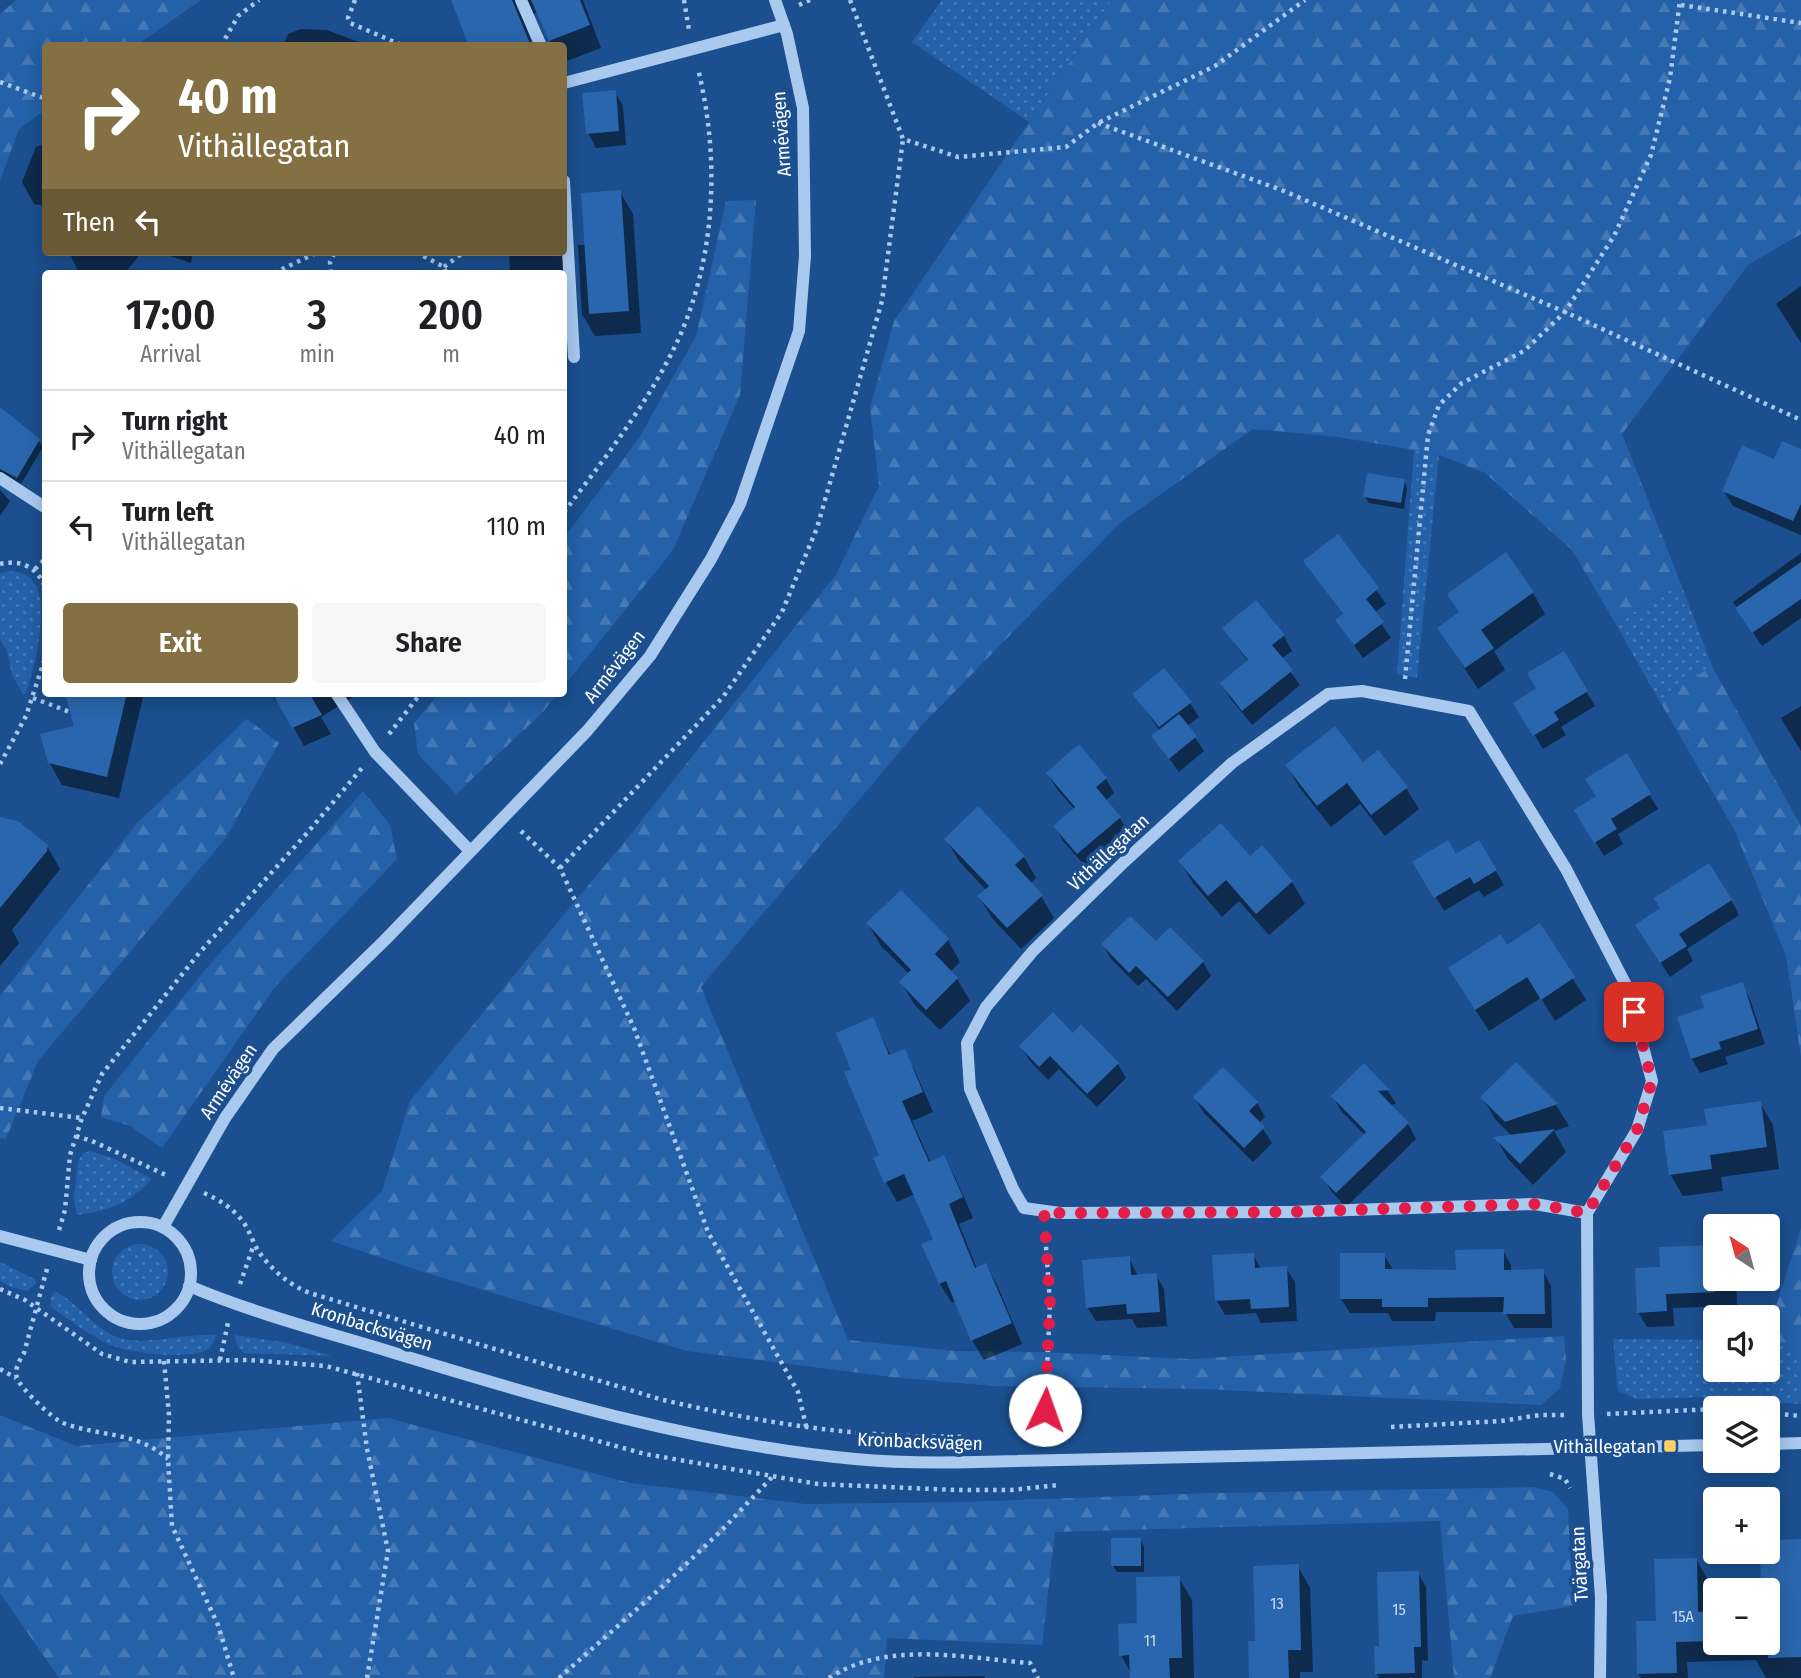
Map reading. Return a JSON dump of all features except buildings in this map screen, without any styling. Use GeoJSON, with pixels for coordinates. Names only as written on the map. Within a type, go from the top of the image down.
{"type":"FeatureCollection","features":[{"type":"Feature","properties":{"kind":"street"},"geometry":{"type":"LineString","coordinates":[[522,0],[539,42]]}},
{"type":"Feature","properties":{"kind":"street","name":"Armévägen"},"geometry":{"type":"LineString","coordinates":[[163,1227],[225,1118],[274,1049],[385,940],[587,731],[650,656],[711,559],[740,504],[799,331],[806,256],[803,108],[784,25],[775,0]]}},
{"type":"Feature","properties":{"kind":"street"},"geometry":{"type":"LineString","coordinates":[[567,82],[784,25]]}},
{"type":"Feature","properties":{"kind":"street"},"geometry":{"type":"LineString","coordinates":[[567,240],[573,358]]}},
{"type":"Feature","properties":{"kind":"street"},"geometry":{"type":"LineString","coordinates":[[0,478],[42,505]]}},
{"type":"Feature","properties":{"kind":"street","name":"Vithällegatan"},"geometry":{"type":"LineString","coordinates":[[1362,691],[1403,699],[1469,711],[1566,869],[1628,989],[1652,1081],[1637,1130],[1587,1213],[1535,1204],[1290,1212],[1060,1213],[1024,1208],[1013,1189],[970,1089],[967,1044],[986,1007],[1033,951],[1124,862],[1232,763],[1328,694],[1362,691]]}},
{"type":"Feature","properties":{"kind":"street"},"geometry":{"type":"LineString","coordinates":[[338,697],[375,752],[471,851]]}},
{"type":"Feature","properties":{"kind":"street"},"geometry":{"type":"LineString","coordinates":[[1587,1213],[1590,1448]]}},
{"type":"Feature","properties":{"kind":"street"},"geometry":{"type":"LineString","coordinates":[[134,1222],[163,1227],[175,1236],[189,1259],[189,1286],[183,1300],[172,1312],[143,1324],[127,1322],[112,1315],[100,1305],[92,1291],[89,1275],[97,1246],[107,1234],[120,1226],[134,1222]]}},
{"type":"Feature","properties":{"kind":"street"},"geometry":{"type":"LineString","coordinates":[[0,1236],[91,1260]]}},
{"type":"Feature","properties":{"kind":"street","name":"Kronbacksvägen"},"geometry":{"type":"LineString","coordinates":[[189,1286],[232,1304],[448,1370],[571,1403],[662,1426],[798,1452],[856,1459],[924,1463],[1703,1445]]}},
{"type":"Feature","properties":{"kind":"street"},"geometry":{"type":"LineString","coordinates":[[1780,1444],[1801,1443]]}},
{"type":"Feature","properties":{"kind":"street","name":"Tvärgatan"},"geometry":{"type":"LineString","coordinates":[[1590,1448],[1601,1597],[1600,1678]]}},
{"type":"Feature","properties":{"kind":"path"},"geometry":{"type":"LineString","coordinates":[[223,42],[238,16],[259,0]]}},
{"type":"Feature","properties":{"kind":"path"},"geometry":{"type":"LineString","coordinates":[[355,0],[348,18],[350,23],[395,42]]}},
{"type":"Feature","properties":{"kind":"path"},"geometry":{"type":"LineString","coordinates":[[567,508],[659,377],[678,338],[697,288],[706,242],[712,163],[705,101],[684,0]]}},
{"type":"Feature","properties":{"kind":"path"},"geometry":{"type":"LineString","coordinates":[[560,868],[723,697],[782,612],[817,528],[882,301],[903,139],[850,0]]}},
{"type":"Feature","properties":{"kind":"path"},"geometry":{"type":"LineString","coordinates":[[903,139],[958,157],[1066,146],[1098,123],[1215,66],[1305,0]]}},
{"type":"Feature","properties":{"kind":"path"},"geometry":{"type":"LineString","coordinates":[[1403,699],[1428,436],[1439,405],[1462,383],[1524,351],[1565,312],[1614,236],[1651,155],[1670,78],[1680,2],[1801,23]]}},
{"type":"Feature","properties":{"kind":"path"},"geometry":{"type":"LineString","coordinates":[[0,82],[42,98]]}},
{"type":"Feature","properties":{"kind":"path"},"geometry":{"type":"LineString","coordinates":[[1098,123],[1284,191],[1565,312],[1801,420]]}},
{"type":"Feature","properties":{"kind":"path"},"geometry":{"type":"LineString","coordinates":[[280,270],[310,256]]}},
{"type":"Feature","properties":{"kind":"path"},"geometry":{"type":"LineString","coordinates":[[422,256],[445,270],[460,256]]}},
{"type":"Feature","properties":{"kind":"path"},"geometry":{"type":"LineString","coordinates":[[35,569],[42,562]]}},
{"type":"Feature","properties":{"kind":"path"},"geometry":{"type":"LineString","coordinates":[[0,564],[12,563],[35,569],[42,582]]}},
{"type":"Feature","properties":{"kind":"path"},"geometry":{"type":"LineString","coordinates":[[0,764],[33,698],[42,668]]}},
{"type":"Feature","properties":{"kind":"path"},"geometry":{"type":"LineString","coordinates":[[17,1378],[17,1366],[24,1353],[35,1307],[65,1210],[70,1155],[82,1118],[102,1074],[200,951],[307,832],[418,697]]}},
{"type":"Feature","properties":{"kind":"path"},"geometry":{"type":"LineString","coordinates":[[33,698],[70,712]]}},
{"type":"Feature","properties":{"kind":"path"},"geometry":{"type":"LineString","coordinates":[[505,816],[560,868],[634,1028],[708,1232],[799,1392],[808,1428],[798,1452],[722,1530],[559,1678]]}},
{"type":"Feature","properties":{"kind":"path"},"geometry":{"type":"LineString","coordinates":[[0,1108],[82,1118]]}},
{"type":"Feature","properties":{"kind":"path"},"geometry":{"type":"LineString","coordinates":[[76,1136],[138,1161],[228,1206],[244,1223],[259,1252],[269,1264],[301,1290],[663,1400],[808,1428],[877,1435],[979,1437]]}},
{"type":"Feature","properties":{"kind":"path"},"geometry":{"type":"LineString","coordinates":[[1044,1210],[1050,1303],[1044,1437]]}},
{"type":"Feature","properties":{"kind":"path"},"geometry":{"type":"LineString","coordinates":[[164,1361],[169,1415],[168,1459],[172,1526],[218,1625],[233,1678]]}},
{"type":"Feature","properties":{"kind":"path"},"geometry":{"type":"LineString","coordinates":[[0,1369],[17,1378],[31,1396],[59,1422],[88,1432],[119,1435],[154,1447],[168,1459]]}},
{"type":"Feature","properties":{"kind":"path"},"geometry":{"type":"LineString","coordinates":[[357,1373],[367,1449],[388,1551],[367,1678]]}},
{"type":"Feature","properties":{"kind":"path"},"geometry":{"type":"LineString","coordinates":[[1389,1427],[1501,1422],[1540,1415],[1703,1409]]}},
{"type":"Feature","properties":{"kind":"path"},"geometry":{"type":"LineString","coordinates":[[1780,1414],[1801,1416]]}},
{"type":"Feature","properties":{"kind":"path"},"geometry":{"type":"LineString","coordinates":[[1031,1437],[1058,1437]]}},
{"type":"Feature","properties":{"kind":"path"},"geometry":{"type":"LineString","coordinates":[[829,1678],[845,1668],[906,1654],[1030,1663],[1038,1678]]}},
{"type":"Feature","properties":{"kind":"green space"},"geometry":{"type":"Polygon","coordinates":[[[16,0],[201,0],[141,42],[42,42],[42,112],[19,129],[0,181],[0,14],[16,0]]]}},
{"type":"Feature","properties":{"kind":"green space"},"geometry":{"type":"Polygon","coordinates":[[[942,0],[1112,0],[1029,122],[912,42],[942,0]]]}},
{"type":"Feature","properties":{"kind":"green space"},"geometry":{"type":"Polygon","coordinates":[[[1112,0],[1801,0],[1801,234],[1748,265],[1622,434],[1681,584],[1615,623],[1572,550],[1485,473],[1439,455],[1414,450],[1338,437],[1253,429],[1120,523],[923,724],[701,987],[848,1340],[955,1351],[1190,1359],[1564,1336],[1566,1360],[1560,1388],[1541,1405],[1203,1389],[993,1386],[891,1377],[687,1351],[423,1272],[331,1241],[382,1191],[410,1101],[630,835],[835,576],[879,486],[870,408],[894,321],[1112,0]]]}},
{"type":"Feature","properties":{"kind":"green space"},"geometry":{"type":"Polygon","coordinates":[[[756,200],[740,395],[673,550],[567,682],[567,534],[639,438],[696,336],[726,201],[756,200]]]}},
{"type":"Feature","properties":{"kind":"green space"},"geometry":{"type":"Polygon","coordinates":[[[1414,450],[1439,455],[1417,678],[1397,674],[1414,450]]]}},
{"type":"Feature","properties":{"kind":"green space"},"geometry":{"type":"Polygon","coordinates":[[[12,571],[32,580],[38,590],[41,604],[40,636],[26,694],[23,694],[12,675],[7,651],[0,639],[0,573],[12,571]]]}},
{"type":"Feature","properties":{"kind":"green space"},"geometry":{"type":"Polygon","coordinates":[[[1681,584],[1712,666],[1659,700],[1615,623],[1681,584]]]}},
{"type":"Feature","properties":{"kind":"green space"},"geometry":{"type":"Polygon","coordinates":[[[1712,666],[1801,826],[1801,1057],[1786,956],[1734,829],[1659,700],[1712,666]]]}},
{"type":"Feature","properties":{"kind":"green space"},"geometry":{"type":"Polygon","coordinates":[[[436,697],[555,697],[541,714],[456,794],[418,754],[414,723],[436,697]]]}},
{"type":"Feature","properties":{"kind":"green space"},"geometry":{"type":"Polygon","coordinates":[[[247,719],[279,743],[225,839],[38,1061],[6,1139],[0,1138],[0,996],[137,823],[247,719]]]}},
{"type":"Feature","properties":{"kind":"green space"},"geometry":{"type":"Polygon","coordinates":[[[363,791],[390,825],[397,859],[275,987],[162,1148],[130,1126],[101,1117],[104,1096],[204,971],[363,791]]]}},
{"type":"Feature","properties":{"kind":"green space"},"geometry":{"type":"Polygon","coordinates":[[[91,1151],[117,1160],[152,1179],[127,1200],[100,1211],[77,1215],[74,1200],[78,1162],[83,1153],[91,1151]]]}},
{"type":"Feature","properties":{"kind":"green space"},"geometry":{"type":"Polygon","coordinates":[[[1801,1228],[1801,1350],[1780,1344],[1780,1305],[1776,1305],[1801,1228]]]}},
{"type":"Feature","properties":{"kind":"green space"},"geometry":{"type":"Polygon","coordinates":[[[134,1244],[146,1244],[160,1252],[168,1266],[166,1283],[160,1292],[146,1300],[134,1300],[117,1288],[112,1278],[112,1266],[124,1249],[134,1244]]]}},
{"type":"Feature","properties":{"kind":"green space"},"geometry":{"type":"Polygon","coordinates":[[[0,1262],[36,1280],[36,1284],[27,1291],[0,1281],[0,1262]]]}},
{"type":"Feature","properties":{"kind":"green space"},"geometry":{"type":"Polygon","coordinates":[[[54,1291],[108,1333],[127,1340],[216,1335],[208,1349],[188,1355],[158,1354],[115,1347],[51,1307],[54,1291]]]}},
{"type":"Feature","properties":{"kind":"green space"},"geometry":{"type":"Polygon","coordinates":[[[234,1335],[288,1343],[332,1356],[244,1353],[238,1348],[234,1335]]]}},
{"type":"Feature","properties":{"kind":"green space"},"geometry":{"type":"Polygon","coordinates":[[[1613,1339],[1703,1340],[1703,1382],[1780,1382],[1780,1344],[1801,1350],[1801,1404],[1780,1402],[1780,1396],[1637,1399],[1618,1391],[1613,1339]]]}},
{"type":"Feature","properties":{"kind":"green space"},"geometry":{"type":"Polygon","coordinates":[[[0,1415],[76,1446],[388,1418],[630,1483],[806,1504],[1533,1487],[1553,1492],[1568,1509],[1573,1606],[1513,1616],[1490,1678],[1454,1678],[1440,1521],[1055,1532],[1042,1645],[887,1638],[884,1678],[59,1678],[0,1593],[0,1415]]]}},
{"type":"Feature","properties":{"kind":"place","name":"Vithällegatan"},"geometry":{"type":"Point","coordinates":[1670,1446]}},
{"type":"Feature","properties":{"kind":"route"},"geometry":{"type":"LineString","coordinates":[[1045,1410],[1050,1303],[1044,1210],[1060,1213],[1290,1212],[1535,1204],[1587,1213],[1637,1130],[1652,1081],[1634,1012]]}}]}
